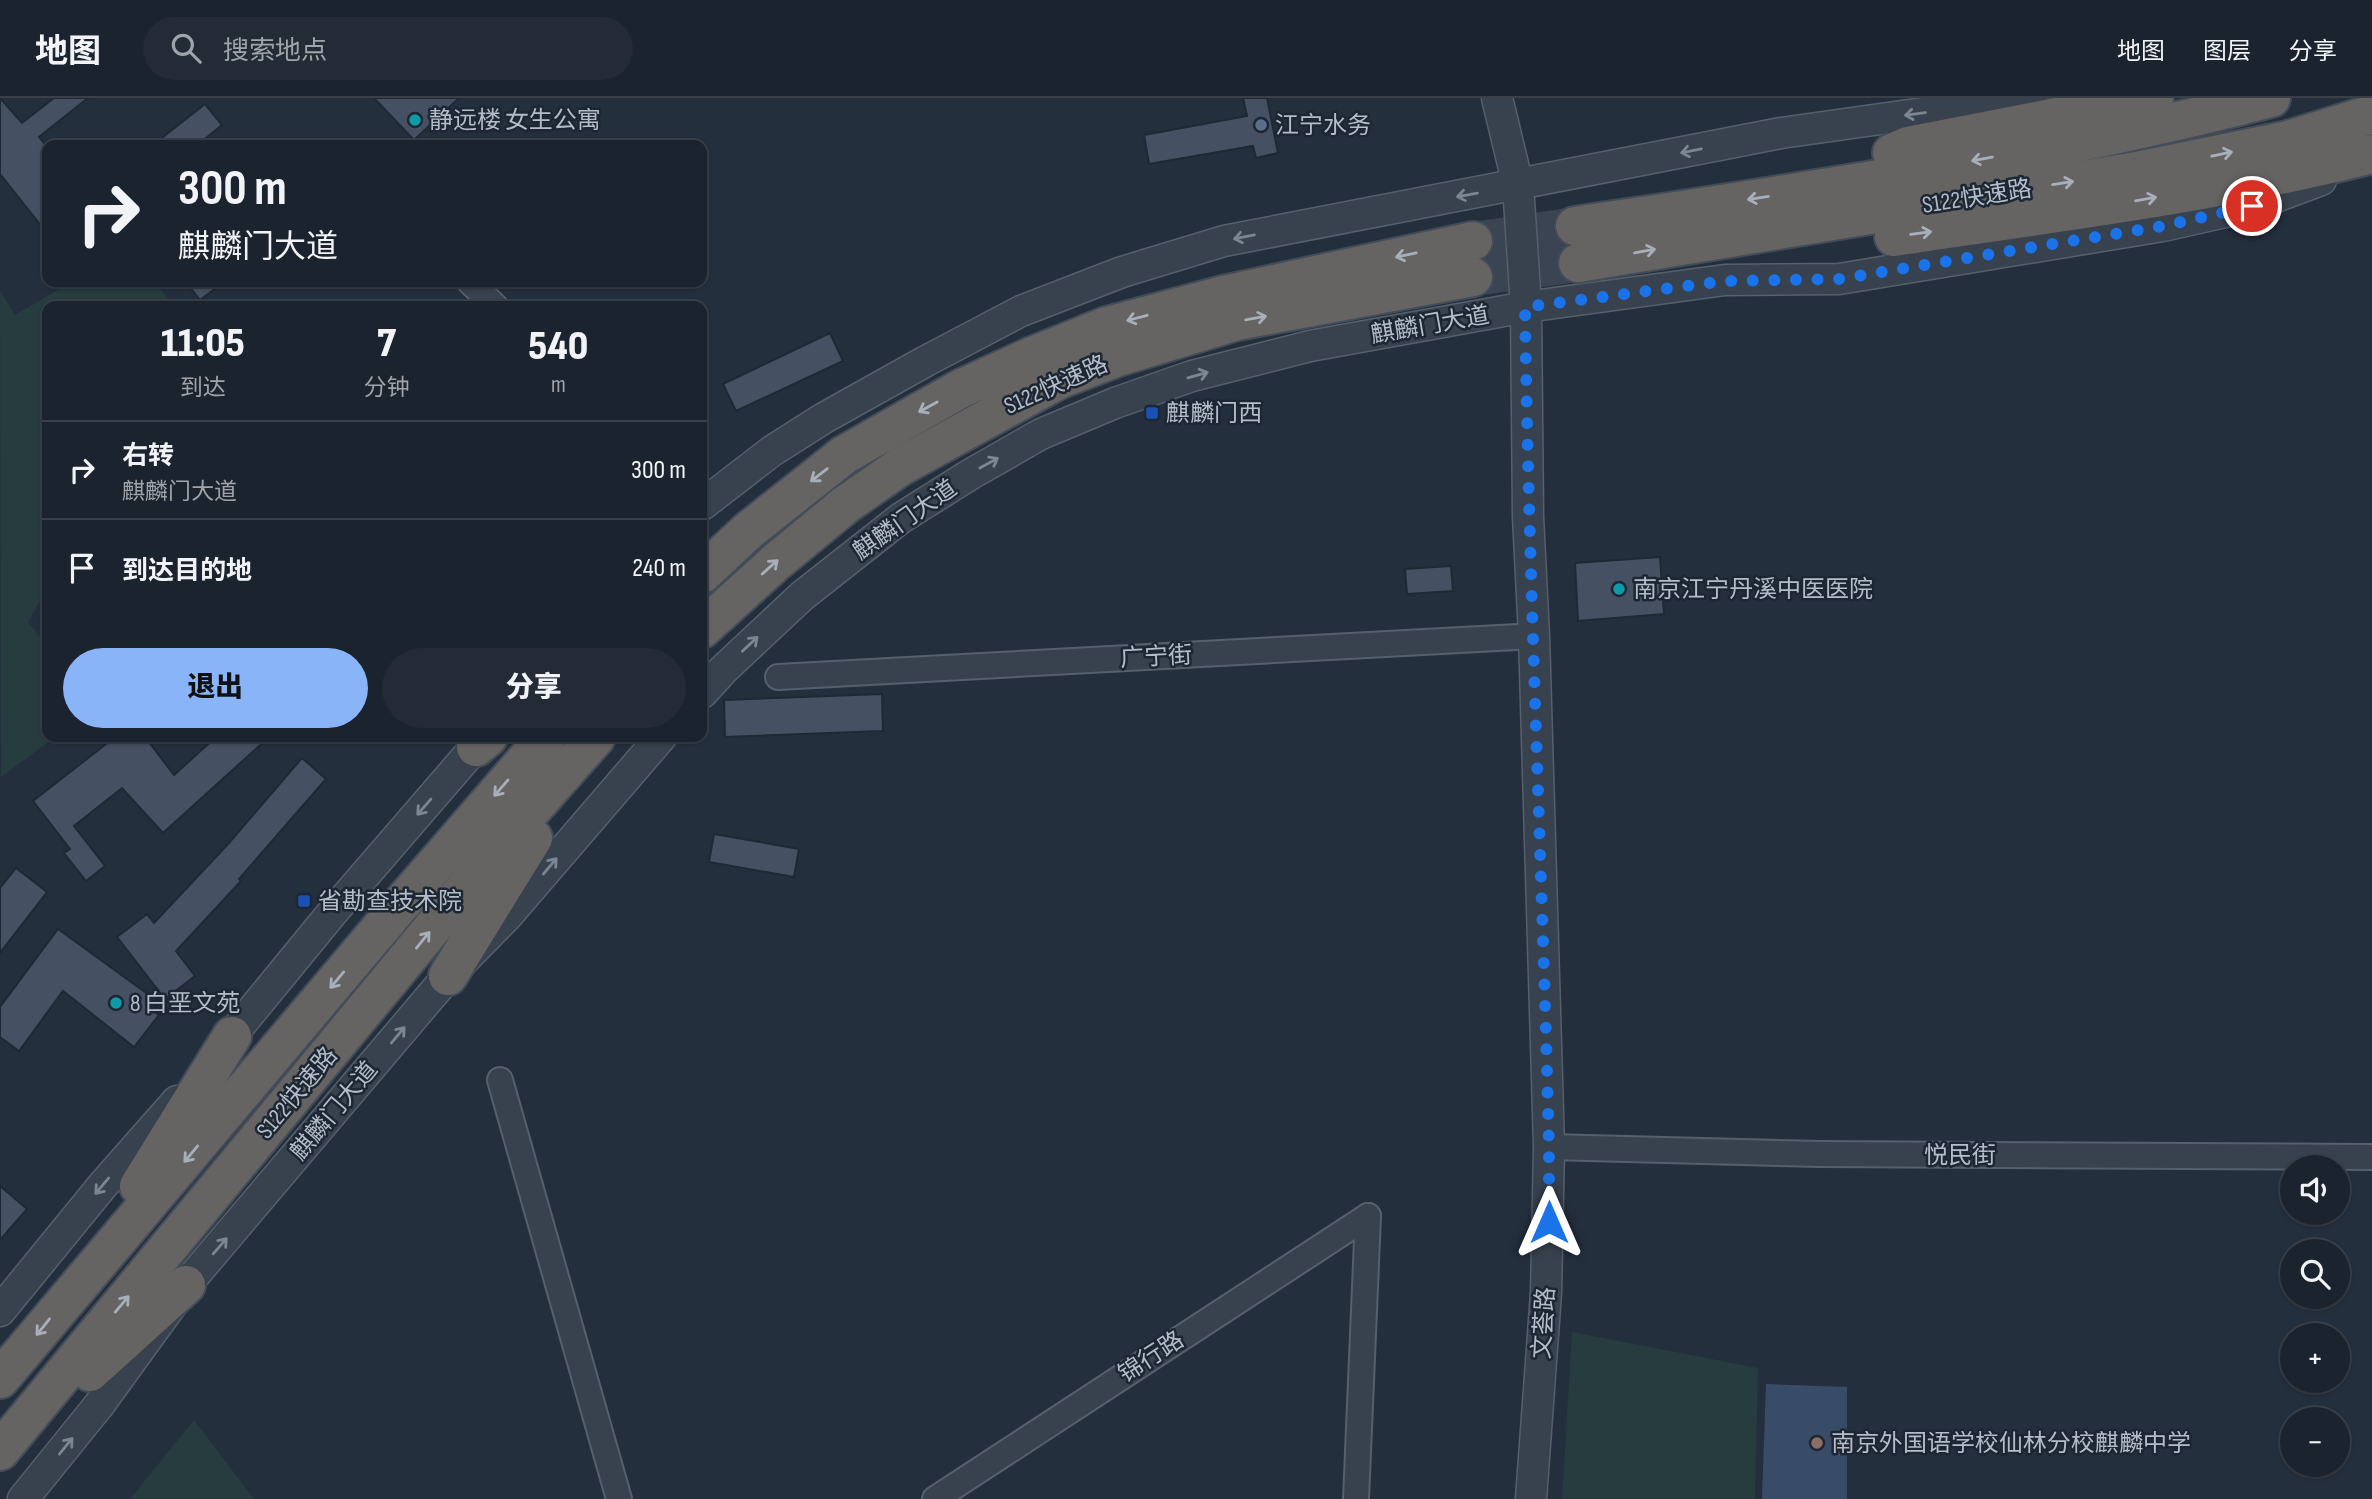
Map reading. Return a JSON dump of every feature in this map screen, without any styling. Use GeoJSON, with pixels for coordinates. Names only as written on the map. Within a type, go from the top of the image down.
{"type":"FeatureCollection","features":[{"type":"Feature","properties":{"kind":"highway"},"geometry":{"type":"LineString","coordinates":[[1802,191],[1908,146],[2154,98]]}},
{"type":"Feature","properties":{"kind":"highway","name":"S122快速路"},"geometry":{"type":"LineString","coordinates":[[2271,98],[2122,135],[1802,191],[1577,244],[1780,228],[2131,172],[2288,140],[2372,114]]}},
{"type":"Feature","properties":{"kind":"highway"},"geometry":{"type":"LineString","coordinates":[[1780,228],[1893,237],[2291,174],[2372,154]]}},
{"type":"Feature","properties":{"kind":"highway","name":"S122快速路"},"geometry":{"type":"LineString","coordinates":[[707,569],[748,531],[844,455],[960,389],[1030,357],[1107,326],[1223,295],[1473,259],[1237,321],[1118,357],[1058,380],[901,466],[845,505],[707,624]]}},
{"type":"Feature","properties":{"kind":"highway"},"geometry":{"type":"LineString","coordinates":[[707,560],[748,531]]}},
{"type":"Feature","properties":{"kind":"highway","name":"S122快速路"},"geometry":{"type":"LineString","coordinates":[[0,1379],[396,910],[542,742]]}},
{"type":"Feature","properties":{"kind":"highway","name":"S122快速路"},"geometry":{"type":"LineString","coordinates":[[0,1452],[505,840],[591,742]]}},
{"type":"Feature","properties":{"kind":"highway"},"geometry":{"type":"LineString","coordinates":[[448,976],[592,742]]}},
{"type":"Feature","properties":{"kind":"highway"},"geometry":{"type":"LineString","coordinates":[[77,1286],[232,1036]]}},
{"type":"Feature","properties":{"kind":"highway"},"geometry":{"type":"LineString","coordinates":[[0,1452],[186,1285]]}},
{"type":"Feature","properties":{"kind":"street","name":"文荟路"},"geometry":{"type":"LineString","coordinates":[[1497,98],[1518,185],[1525,307],[1528,517],[1549,1146],[1546,1293],[1531,1499]]}},
{"type":"Feature","properties":{"kind":"street"},"geometry":{"type":"LineString","coordinates":[[707,501],[772,451],[824,418],[1021,311],[1122,272],[1224,241],[1781,133],[2031,98]]}},
{"type":"Feature","properties":{"kind":"street","name":"麒麟门大道"},"geometry":{"type":"LineString","coordinates":[[707,688],[802,596],[901,518],[1041,434],[1115,403],[1192,376],[1310,346],[1525,307],[1725,281],[1839,279],[2163,226],[2252,206],[2372,160]]}},
{"type":"Feature","properties":{"kind":"street"},"geometry":{"type":"LineString","coordinates":[[475,287],[490,301]]}},
{"type":"Feature","properties":{"kind":"street","name":"广宁街"},"geometry":{"type":"LineString","coordinates":[[778,677],[1534,636]]}},
{"type":"Feature","properties":{"kind":"street"},"geometry":{"type":"LineString","coordinates":[[0,1311],[332,913],[481,742]]}},
{"type":"Feature","properties":{"kind":"street","name":"麒麟门大道"},"geometry":{"type":"LineString","coordinates":[[23,1499],[99,1405],[186,1285],[448,976],[507,916],[657,742]]}},
{"type":"Feature","properties":{"kind":"street"},"geometry":{"type":"LineString","coordinates":[[500,1080],[619,1499]]}},
{"type":"Feature","properties":{"kind":"street","name":"悦民街"},"geometry":{"type":"LineString","coordinates":[[1549,1146],[1820,1154],[2372,1157]]}},
{"type":"Feature","properties":{"kind":"street","name":"锦行路"},"geometry":{"type":"LineString","coordinates":[[935,1499],[1368,1216],[1356,1499]]}},
{"type":"Feature","properties":{"kind":"green space"},"geometry":{"type":"Polygon","coordinates":[[[63,287],[159,287],[169,301],[42,301],[42,597],[28,622],[42,640],[42,742],[48,742],[1,777],[0,291],[15,315],[63,287]]]}},
{"type":"Feature","properties":{"kind":"green space"},"geometry":{"type":"Polygon","coordinates":[[[1572,1332],[1758,1368],[1755,1499],[1562,1499],[1572,1332]]]}},
{"type":"Feature","properties":{"kind":"green space"},"geometry":{"type":"Polygon","coordinates":[[[194,1420],[254,1499],[130,1499],[194,1420]]]}},
{"type":"Feature","properties":{"kind":"water"},"geometry":{"type":"Polygon","coordinates":[[[1766,1384],[1847,1387],[1847,1499],[1762,1499],[1766,1384]]]}},
{"type":"Feature","properties":{"kind":"building"},"geometry":{"type":"Polygon","coordinates":[[[0,98],[22,123],[54,98],[88,98],[39,137],[42,141],[42,227],[0,174],[0,98]]]}},
{"type":"Feature","properties":{"kind":"building","name":"静远楼 女生公寓"},"geometry":{"type":"Polygon","coordinates":[[[374,98],[459,98],[414,140],[374,98]]]}},
{"type":"Feature","properties":{"kind":"building"},"geometry":{"type":"Polygon","coordinates":[[[1243,98],[1267,98],[1278,153],[1256,158],[1253,146],[1149,164],[1144,135],[1247,116],[1243,98]]]}},
{"type":"Feature","properties":{"kind":"building"},"geometry":{"type":"Polygon","coordinates":[[[205,104],[222,125],[203,140],[159,140],[205,104]]]}},
{"type":"Feature","properties":{"kind":"building"},"geometry":{"type":"Polygon","coordinates":[[[190,287],[217,287],[200,300],[190,287]]]}},
{"type":"Feature","properties":{"kind":"building"},"geometry":{"type":"Polygon","coordinates":[[[830,333],[843,361],[736,411],[723,384],[830,333]]]}},
{"type":"Feature","properties":{"kind":"building","name":"南京江宁丹溪中医医院"},"geometry":{"type":"Polygon","coordinates":[[[1660,557],[1664,614],[1578,621],[1575,563],[1660,557]]]}},
{"type":"Feature","properties":{"kind":"building"},"geometry":{"type":"Polygon","coordinates":[[[1451,566],[1453,591],[1407,594],[1405,569],[1451,566]]]}},
{"type":"Feature","properties":{"kind":"building"},"geometry":{"type":"Polygon","coordinates":[[[882,694],[883,731],[725,737],[724,700],[882,694]]]}},
{"type":"Feature","properties":{"kind":"building"},"geometry":{"type":"Polygon","coordinates":[[[109,742],[149,742],[174,775],[210,742],[263,742],[163,833],[122,788],[74,826],[105,866],[86,881],[64,853],[70,849],[33,801],[109,742]]]}},
{"type":"Feature","properties":{"kind":"building"},"geometry":{"type":"Polygon","coordinates":[[[302,758],[326,779],[239,879],[241,881],[176,951],[195,976],[165,999],[117,937],[147,914],[154,923],[229,843],[302,758]]]}},
{"type":"Feature","properties":{"kind":"building"},"geometry":{"type":"Polygon","coordinates":[[[714,834],[799,849],[794,877],[709,862],[714,834]]]}},
{"type":"Feature","properties":{"kind":"building"},"geometry":{"type":"Polygon","coordinates":[[[16,868],[47,892],[0,953],[0,888],[16,868]]]}},
{"type":"Feature","properties":{"kind":"building"},"geometry":{"type":"Polygon","coordinates":[[[58,929],[160,1003],[151,1009],[159,1015],[134,1047],[63,991],[19,1051],[0,1037],[0,1007],[58,929]]]}},
{"type":"Feature","properties":{"kind":"building"},"geometry":{"type":"Polygon","coordinates":[[[0,1186],[27,1209],[0,1240],[0,1186]]]}},
{"type":"Feature","properties":{"kind":"tunnel"},"geometry":{"type":"LineString","coordinates":[[1473,241],[1575,226]]}},
{"type":"Feature","properties":{"kind":"tunnel"},"geometry":{"type":"LineString","coordinates":[[1473,277],[1578,263]]}},
{"type":"Feature","properties":{"kind":"place","name":"静远楼 女生公寓"},"geometry":{"type":"Point","coordinates":[415,120]}},
{"type":"Feature","properties":{"kind":"place","name":"江宁水务"},"geometry":{"type":"Point","coordinates":[1261,125]}},
{"type":"Feature","properties":{"kind":"place","name":"麒麟门西"},"geometry":{"type":"Point","coordinates":[1152,413]}},
{"type":"Feature","properties":{"kind":"place","name":"南京江宁丹溪中医医院"},"geometry":{"type":"Point","coordinates":[1619,589]}},
{"type":"Feature","properties":{"kind":"place","name":"省勘查技术院"},"geometry":{"type":"Point","coordinates":[304,901]}},
{"type":"Feature","properties":{"kind":"place","name":"8 白垩文苑"},"geometry":{"type":"Point","coordinates":[116,1003]}},
{"type":"Feature","properties":{"kind":"place","name":"南京外国语学校仙林分校麒麟中学"},"geometry":{"type":"Point","coordinates":[1817,1443]}},
{"type":"Feature","properties":{"kind":"route"},"geometry":{"type":"LineString","coordinates":[[1549,1222],[1535,663],[1528,517],[1525,307],[1725,281],[1839,279],[2163,226],[2252,206]]}}]}
